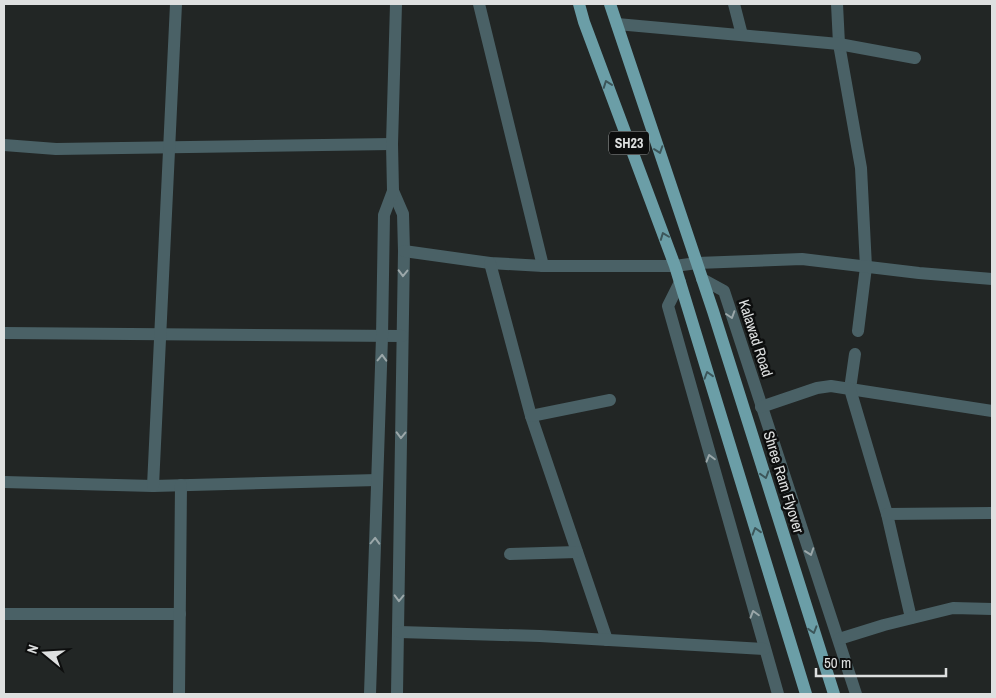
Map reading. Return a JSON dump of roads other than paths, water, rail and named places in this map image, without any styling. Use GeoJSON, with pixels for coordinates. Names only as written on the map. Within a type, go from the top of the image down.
{"type":"FeatureCollection","features":[{"type":"Feature","properties":{"kind":"main road","name":"SH23"},"geometry":{"type":"LineString","coordinates":[[579,4],[680,282]]}},
{"type":"Feature","properties":{"kind":"main road","name":"SH23"},"geometry":{"type":"LineString","coordinates":[[610,4],[702,279]]}},
{"type":"Feature","properties":{"kind":"main road","name":"Shree Ram Flyover"},"geometry":{"type":"LineString","coordinates":[[702,279],[834,694]]}},
{"type":"Feature","properties":{"kind":"main road"},"geometry":{"type":"LineString","coordinates":[[680,282],[806,694]]}},
{"type":"Feature","properties":{"kind":"street"},"geometry":{"type":"LineString","coordinates":[[152,486],[176,4]]}},
{"type":"Feature","properties":{"kind":"street"},"geometry":{"type":"LineString","coordinates":[[370,694],[382,337],[384,215],[393,191],[392,144],[396,4]]}},
{"type":"Feature","properties":{"kind":"street"},"geometry":{"type":"LineString","coordinates":[[479,4],[543,266]]}},
{"type":"Feature","properties":{"kind":"street"},"geometry":{"type":"LineString","coordinates":[[734,4],[742,35]]}},
{"type":"Feature","properties":{"kind":"street"},"geometry":{"type":"LineString","coordinates":[[837,4],[840,44],[861,168],[866,267],[858,331]]}},
{"type":"Feature","properties":{"kind":"street"},"geometry":{"type":"LineString","coordinates":[[617,24],[840,44],[915,58]]}},
{"type":"Feature","properties":{"kind":"street"},"geometry":{"type":"LineString","coordinates":[[4,145],[56,148],[392,144]]}},
{"type":"Feature","properties":{"kind":"street"},"geometry":{"type":"LineString","coordinates":[[393,191],[403,214],[404,252],[397,694]]}},
{"type":"Feature","properties":{"kind":"street"},"geometry":{"type":"LineString","coordinates":[[404,252],[490,264],[543,266],[674,266],[697,263],[802,259],[992,279]]}},
{"type":"Feature","properties":{"kind":"street"},"geometry":{"type":"LineString","coordinates":[[490,264],[531,416],[607,640]]}},
{"type":"Feature","properties":{"kind":"street","name":"Kalawad Road"},"geometry":{"type":"LineString","coordinates":[[702,279],[724,291],[856,694]]}},
{"type":"Feature","properties":{"kind":"street"},"geometry":{"type":"LineString","coordinates":[[680,282],[668,306],[778,694]]}},
{"type":"Feature","properties":{"kind":"street"},"geometry":{"type":"LineString","coordinates":[[4,333],[402,336]]}},
{"type":"Feature","properties":{"kind":"street"},"geometry":{"type":"LineString","coordinates":[[855,354],[850,389],[887,514],[911,618]]}},
{"type":"Feature","properties":{"kind":"street"},"geometry":{"type":"LineString","coordinates":[[761,407],[817,388],[831,386],[992,411]]}},
{"type":"Feature","properties":{"kind":"street"},"geometry":{"type":"LineString","coordinates":[[531,416],[610,400]]}},
{"type":"Feature","properties":{"kind":"street"},"geometry":{"type":"LineString","coordinates":[[4,482],[152,486],[376,480]]}},
{"type":"Feature","properties":{"kind":"street"},"geometry":{"type":"LineString","coordinates":[[179,694],[181,485]]}},
{"type":"Feature","properties":{"kind":"street"},"geometry":{"type":"LineString","coordinates":[[887,514],[992,513]]}},
{"type":"Feature","properties":{"kind":"street"},"geometry":{"type":"LineString","coordinates":[[510,554],[577,552]]}},
{"type":"Feature","properties":{"kind":"street"},"geometry":{"type":"LineString","coordinates":[[839,639],[952,608],[992,610]]}},
{"type":"Feature","properties":{"kind":"street"},"geometry":{"type":"LineString","coordinates":[[4,614],[180,614]]}},
{"type":"Feature","properties":{"kind":"street"},"geometry":{"type":"LineString","coordinates":[[398,632],[607,640],[764,649]]}}]}
